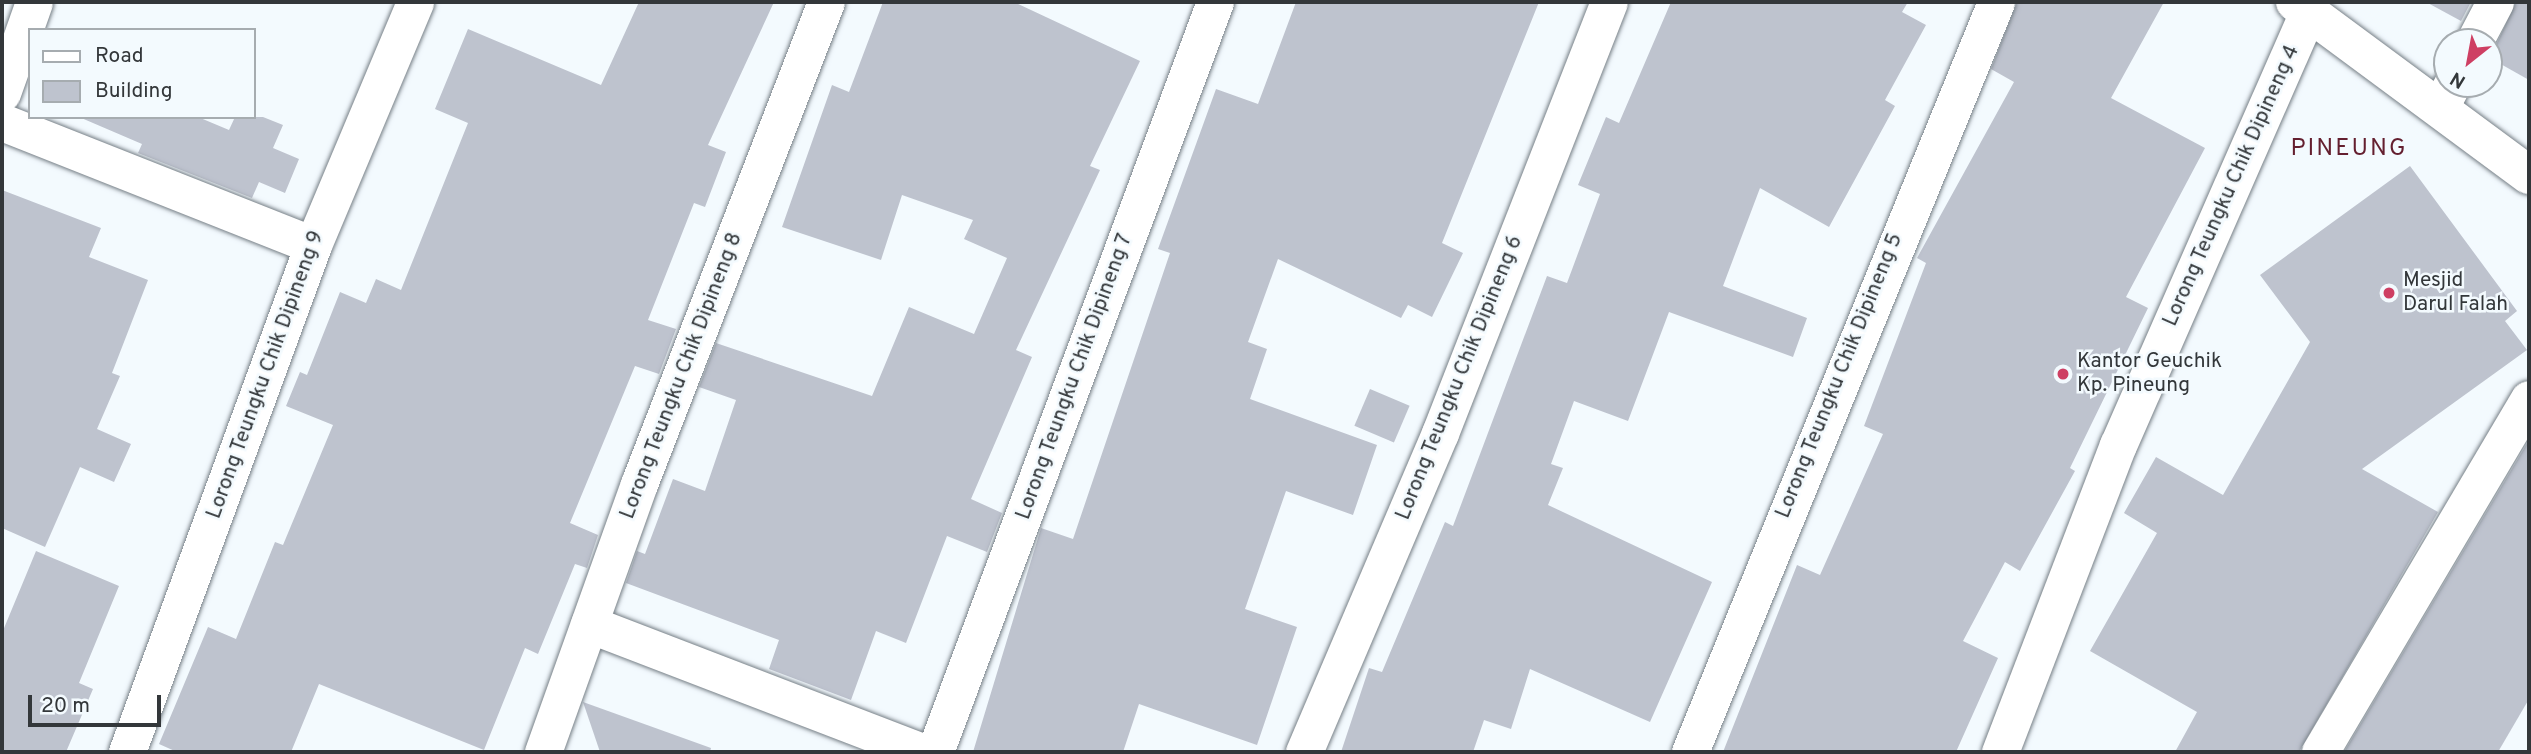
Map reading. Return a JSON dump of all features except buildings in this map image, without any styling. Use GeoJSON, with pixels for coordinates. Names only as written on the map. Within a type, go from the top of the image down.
{"type":"FeatureCollection","features":[{"type":"Feature","properties":{"kind":"street"},"geometry":{"type":"LineString","coordinates":[[2,93],[9,47],[34,2]]}},
{"type":"Feature","properties":{"kind":"street","name":"Lorong Teungku Chik Dipineng 9"},"geometry":{"type":"LineString","coordinates":[[127,752],[313,245],[415,2]]}},
{"type":"Feature","properties":{"kind":"street","name":"Lorong Teungku Chik Dipineng 8"},"geometry":{"type":"LineString","coordinates":[[543,752],[589,624],[826,2]]}},
{"type":"Feature","properties":{"kind":"street","name":"Lorong Teungku Chik Dipineng 7"},"geometry":{"type":"LineString","coordinates":[[935,752],[1215,2]]}},
{"type":"Feature","properties":{"kind":"street","name":"Lorong Teungku Chik Dipineng 6"},"geometry":{"type":"LineString","coordinates":[[1304,752],[1440,433],[1609,2]]}},
{"type":"Feature","properties":{"kind":"street","name":"Lorong Teungku Chik Dipineng 5"},"geometry":{"type":"LineString","coordinates":[[1690,752],[1996,2]]}},
{"type":"Feature","properties":{"kind":"street"},"geometry":{"type":"LineString","coordinates":[[2481,28],[2495,2]]}},
{"type":"Feature","properties":{"kind":"street"},"geometry":{"type":"LineString","coordinates":[[2302,6],[2433,86]]}},
{"type":"Feature","properties":{"kind":"street","name":"Lorong Teungku Chik Dipineng 4"},"geometry":{"type":"LineString","coordinates":[[2000,752],[2118,445],[2302,6]]}},
{"type":"Feature","properties":{"kind":"street"},"geometry":{"type":"LineString","coordinates":[[2450,98],[2529,175]]}},
{"type":"Feature","properties":{"kind":"street"},"geometry":{"type":"LineString","coordinates":[[2,122],[313,245]]}},
{"type":"Feature","properties":{"kind":"street"},"geometry":{"type":"LineString","coordinates":[[2320,752],[2529,399]]}},
{"type":"Feature","properties":{"kind":"street"},"geometry":{"type":"LineString","coordinates":[[589,624],[923,752]]}},
{"type":"Feature","properties":{"kind":"place","name":"Mesjid Darul Falah"},"geometry":{"type":"Point","coordinates":[2389,293]}},
{"type":"Feature","properties":{"kind":"place","name":"Kantor Geuchik Kp. Pineung"},"geometry":{"type":"Point","coordinates":[2063,374]}},
{"type":"Feature","properties":{"kind":"district","name":"PINEUNG"},"geometry":{"type":"Point","coordinates":[2349,150]}}]}
